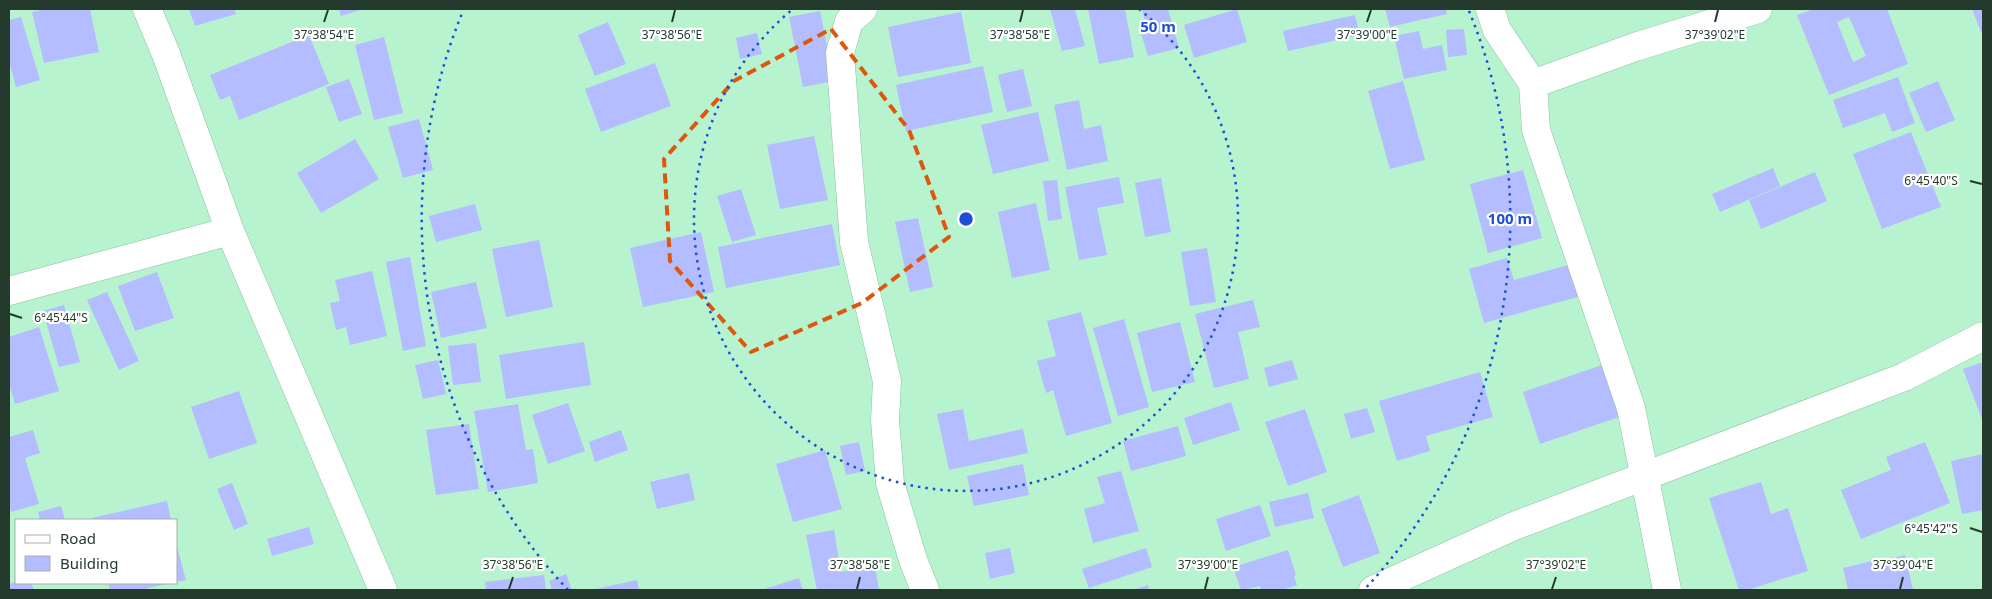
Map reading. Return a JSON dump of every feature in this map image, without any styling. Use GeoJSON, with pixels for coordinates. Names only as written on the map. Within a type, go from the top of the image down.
{"type":"FeatureCollection","features":[{"type":"Feature","properties":{"kind":"street"},"geometry":{"type":"LineString","coordinates":[[147,9],[166,54],[230,230],[383,590]]}},
{"type":"Feature","properties":{"kind":"street"},"geometry":{"type":"LineString","coordinates":[[863,9],[849,21],[840,52],[854,242],[887,381],[885,420],[890,483],[913,560],[925,590]]}},
{"type":"Feature","properties":{"kind":"street"},"geometry":{"type":"LineString","coordinates":[[1490,9],[1497,30],[1533,84],[1536,130],[1631,408],[1667,590]]}},
{"type":"Feature","properties":{"kind":"street"},"geometry":{"type":"LineString","coordinates":[[1533,84],[1635,47],[1758,9]]}},
{"type":"Feature","properties":{"kind":"street"},"geometry":{"type":"LineString","coordinates":[[9,291],[230,230]]}},
{"type":"Feature","properties":{"kind":"street"},"geometry":{"type":"LineString","coordinates":[[1373,590],[1514,526],[1904,377],[1983,336]]}},
{"type":"Feature","properties":{"kind":"highlighted area"},"geometry":{"type":"Polygon","coordinates":[[[831,29],[909,130],[949,237],[862,303],[751,352],[670,261],[664,159],[734,81],[831,29]]]}},
{"type":"Feature","properties":{"kind":"building"},"geometry":{"type":"Polygon","coordinates":[[[46,9],[90,9],[99,52],[44,63],[32,12],[46,9]]]}},
{"type":"Feature","properties":{"kind":"building"},"geometry":{"type":"Polygon","coordinates":[[[189,9],[234,9],[236,14],[195,26],[189,9]]]}},
{"type":"Feature","properties":{"kind":"building"},"geometry":{"type":"Polygon","coordinates":[[[339,9],[363,9],[341,16],[339,9]]]}},
{"type":"Feature","properties":{"kind":"building"},"geometry":{"type":"Polygon","coordinates":[[[1050,9],[1075,9],[1085,46],[1062,51],[1050,9]]]}},
{"type":"Feature","properties":{"kind":"building"},"geometry":{"type":"Polygon","coordinates":[[[1088,9],[1125,9],[1134,57],[1099,64],[1088,9]]]}},
{"type":"Feature","properties":{"kind":"building"},"geometry":{"type":"Polygon","coordinates":[[[1142,9],[1168,9],[1179,48],[1148,56],[1140,30],[1147,28],[1142,9]]]}},
{"type":"Feature","properties":{"kind":"building"},"geometry":{"type":"Polygon","coordinates":[[[1237,9],[1247,42],[1194,58],[1184,25],[1237,9]]]}},
{"type":"Feature","properties":{"kind":"building"},"geometry":{"type":"Polygon","coordinates":[[[1385,9],[1446,9],[1447,14],[1390,27],[1385,9]]]}},
{"type":"Feature","properties":{"kind":"building"},"geometry":{"type":"Polygon","coordinates":[[[1814,9],[1887,9],[1908,64],[1829,95],[1797,15],[1814,9]],[[1849,17],[1837,22],[1853,62],[1866,56],[1849,17]]]}},
{"type":"Feature","properties":{"kind":"building"},"geometry":{"type":"Polygon","coordinates":[[[1972,9],[1983,9],[1983,31],[1981,32],[1972,9]]]}},
{"type":"Feature","properties":{"kind":"building"},"geometry":{"type":"Polygon","coordinates":[[[820,11],[834,81],[803,87],[789,17],[820,11]]]}},
{"type":"Feature","properties":{"kind":"building"},"geometry":{"type":"Polygon","coordinates":[[[961,12],[971,63],[898,77],[888,27],[961,12]]]}},
{"type":"Feature","properties":{"kind":"building"},"geometry":{"type":"Polygon","coordinates":[[[1355,15],[1360,35],[1288,51],[1283,31],[1355,15]]]}},
{"type":"Feature","properties":{"kind":"building"},"geometry":{"type":"Polygon","coordinates":[[[21,17],[40,80],[16,87],[9,61],[9,20],[21,17]]]}},
{"type":"Feature","properties":{"kind":"building"},"geometry":{"type":"Polygon","coordinates":[[[608,22],[626,64],[595,76],[578,35],[608,22]]]}},
{"type":"Feature","properties":{"kind":"building"},"geometry":{"type":"Polygon","coordinates":[[[1464,29],[1467,55],[1448,57],[1446,30],[1464,29]]]}},
{"type":"Feature","properties":{"kind":"building"},"geometry":{"type":"Polygon","coordinates":[[[1419,31],[1423,49],[1442,45],[1447,70],[1404,79],[1394,36],[1419,31]]]}},
{"type":"Feature","properties":{"kind":"building"},"geometry":{"type":"Polygon","coordinates":[[[757,33],[762,54],[740,59],[736,38],[757,33]]]}},
{"type":"Feature","properties":{"kind":"building"},"geometry":{"type":"Polygon","coordinates":[[[309,35],[329,84],[239,120],[230,96],[220,100],[210,75],[309,35]]]}},
{"type":"Feature","properties":{"kind":"building"},"geometry":{"type":"Polygon","coordinates":[[[384,37],[403,113],[374,120],[355,45],[384,37]]]}},
{"type":"Feature","properties":{"kind":"building"},"geometry":{"type":"Polygon","coordinates":[[[655,63],[671,106],[601,132],[585,89],[655,63]]]}},
{"type":"Feature","properties":{"kind":"building"},"geometry":{"type":"Polygon","coordinates":[[[983,66],[993,112],[906,131],[896,85],[983,66]]]}},
{"type":"Feature","properties":{"kind":"building"},"geometry":{"type":"Polygon","coordinates":[[[1023,69],[1032,106],[1007,112],[998,75],[1023,69]]]}},
{"type":"Feature","properties":{"kind":"building"},"geometry":{"type":"Polygon","coordinates":[[[1898,77],[1915,123],[1892,132],[1885,113],[1843,128],[1833,100],[1898,77]]]}},
{"type":"Feature","properties":{"kind":"building"},"geometry":{"type":"Polygon","coordinates":[[[349,79],[362,114],[339,122],[326,87],[349,79]]]}},
{"type":"Feature","properties":{"kind":"building"},"geometry":{"type":"Polygon","coordinates":[[[1403,81],[1425,160],[1390,169],[1368,91],[1403,81]]]}},
{"type":"Feature","properties":{"kind":"building"},"geometry":{"type":"Polygon","coordinates":[[[1938,81],[1955,120],[1926,132],[1909,93],[1938,81]]]}},
{"type":"Feature","properties":{"kind":"building"},"geometry":{"type":"Polygon","coordinates":[[[1079,100],[1084,129],[1101,125],[1108,161],[1067,170],[1054,105],[1079,100]]]}},
{"type":"Feature","properties":{"kind":"building"},"geometry":{"type":"Polygon","coordinates":[[[1038,112],[1049,161],[993,174],[981,125],[1038,112]]]}},
{"type":"Feature","properties":{"kind":"building"},"geometry":{"type":"Polygon","coordinates":[[[419,119],[433,170],[403,178],[388,127],[419,119]]]}},
{"type":"Feature","properties":{"kind":"building"},"geometry":{"type":"Polygon","coordinates":[[[1911,132],[1941,207],[1882,229],[1853,154],[1911,132]]]}},
{"type":"Feature","properties":{"kind":"building"},"geometry":{"type":"Polygon","coordinates":[[[814,136],[828,200],[780,209],[767,145],[814,136]]]}},
{"type":"Feature","properties":{"kind":"building"},"geometry":{"type":"Polygon","coordinates":[[[355,139],[379,179],[321,213],[297,173],[355,139]]]}},
{"type":"Feature","properties":{"kind":"building"},"geometry":{"type":"Polygon","coordinates":[[[1773,168],[1780,186],[1720,212],[1712,194],[1773,168]]]}},
{"type":"Feature","properties":{"kind":"building"},"geometry":{"type":"Polygon","coordinates":[[[1523,170],[1542,238],[1488,253],[1470,184],[1523,170]]]}},
{"type":"Feature","properties":{"kind":"building"},"geometry":{"type":"Polygon","coordinates":[[[1815,172],[1827,201],[1761,229],[1749,200],[1815,172]]]}},
{"type":"Feature","properties":{"kind":"building"},"geometry":{"type":"Polygon","coordinates":[[[1119,177],[1124,203],[1097,208],[1107,255],[1079,260],[1065,187],[1119,177]]]}},
{"type":"Feature","properties":{"kind":"building"},"geometry":{"type":"Polygon","coordinates":[[[1161,178],[1171,232],[1145,237],[1135,183],[1161,178]]]}},
{"type":"Feature","properties":{"kind":"building"},"geometry":{"type":"Polygon","coordinates":[[[1057,180],[1062,219],[1048,221],[1043,181],[1057,180]]]}},
{"type":"Feature","properties":{"kind":"building"},"geometry":{"type":"Polygon","coordinates":[[[741,189],[756,235],[732,242],[717,196],[741,189]]]}},
{"type":"Feature","properties":{"kind":"building"},"geometry":{"type":"Polygon","coordinates":[[[1036,203],[1050,270],[1012,278],[998,212],[1036,203]]]}},
{"type":"Feature","properties":{"kind":"building"},"geometry":{"type":"Polygon","coordinates":[[[475,204],[482,230],[436,242],[429,216],[475,204]]]}},
{"type":"Feature","properties":{"kind":"building"},"geometry":{"type":"Polygon","coordinates":[[[918,218],[933,287],[910,292],[895,222],[918,218]]]}},
{"type":"Feature","properties":{"kind":"building"},"geometry":{"type":"Polygon","coordinates":[[[832,224],[840,265],[726,288],[718,247],[832,224]]]}},
{"type":"Feature","properties":{"kind":"building"},"geometry":{"type":"Polygon","coordinates":[[[701,232],[714,292],[643,307],[630,248],[701,232]]]}},
{"type":"Feature","properties":{"kind":"building"},"geometry":{"type":"Polygon","coordinates":[[[539,240],[553,307],[506,317],[492,249],[539,240]]]}},
{"type":"Feature","properties":{"kind":"building"},"geometry":{"type":"Polygon","coordinates":[[[1207,248],[1216,302],[1190,306],[1181,252],[1207,248]]]}},
{"type":"Feature","properties":{"kind":"building"},"geometry":{"type":"Polygon","coordinates":[[[410,257],[426,346],[403,351],[386,262],[410,257]]]}},
{"type":"Feature","properties":{"kind":"building"},"geometry":{"type":"Polygon","coordinates":[[[1507,258],[1514,280],[1572,264],[1581,296],[1484,323],[1469,269],[1507,258]]]}},
{"type":"Feature","properties":{"kind":"building"},"geometry":{"type":"Polygon","coordinates":[[[372,271],[387,336],[350,345],[346,327],[336,330],[330,303],[340,301],[335,280],[372,271]]]}},
{"type":"Feature","properties":{"kind":"building"},"geometry":{"type":"Polygon","coordinates":[[[157,272],[174,318],[135,331],[118,286],[157,272]]]}},
{"type":"Feature","properties":{"kind":"building"},"geometry":{"type":"Polygon","coordinates":[[[476,282],[487,328],[441,338],[431,292],[476,282]]]}},
{"type":"Feature","properties":{"kind":"building"},"geometry":{"type":"Polygon","coordinates":[[[107,292],[139,361],[119,370],[87,300],[107,292]]]}},
{"type":"Feature","properties":{"kind":"building"},"geometry":{"type":"Polygon","coordinates":[[[1253,300],[1260,327],[1238,332],[1249,379],[1214,388],[1195,314],[1253,300]]]}},
{"type":"Feature","properties":{"kind":"building"},"geometry":{"type":"Polygon","coordinates":[[[64,305],[80,362],[59,367],[43,311],[64,305]]]}},
{"type":"Feature","properties":{"kind":"building"},"geometry":{"type":"Polygon","coordinates":[[[1081,312],[1112,423],[1066,436],[1053,390],[1046,393],[1037,361],[1056,356],[1047,321],[1081,312]]]}},
{"type":"Feature","properties":{"kind":"building"},"geometry":{"type":"Polygon","coordinates":[[[1124,319],[1149,407],[1118,416],[1093,328],[1124,319]]]}},
{"type":"Feature","properties":{"kind":"building"},"geometry":{"type":"Polygon","coordinates":[[[1180,322],[1195,382],[1152,392],[1137,333],[1180,322]]]}},
{"type":"Feature","properties":{"kind":"building"},"geometry":{"type":"Polygon","coordinates":[[[39,327],[59,391],[15,404],[9,384],[9,337],[39,327]]]}},
{"type":"Feature","properties":{"kind":"building"},"geometry":{"type":"Polygon","coordinates":[[[584,342],[591,385],[506,399],[499,355],[584,342]]]}},
{"type":"Feature","properties":{"kind":"building"},"geometry":{"type":"Polygon","coordinates":[[[476,343],[481,382],[453,385],[448,346],[476,343]]]}},
{"type":"Feature","properties":{"kind":"building"},"geometry":{"type":"Polygon","coordinates":[[[438,360],[446,394],[423,399],[415,365],[438,360]]]}},
{"type":"Feature","properties":{"kind":"building"},"geometry":{"type":"Polygon","coordinates":[[[1292,360],[1298,379],[1269,387],[1264,368],[1292,360]]]}},
{"type":"Feature","properties":{"kind":"building"},"geometry":{"type":"Polygon","coordinates":[[[1983,362],[1983,422],[1963,369],[1983,362]]]}},
{"type":"Feature","properties":{"kind":"building"},"geometry":{"type":"Polygon","coordinates":[[[1605,364],[1622,416],[1540,444],[1523,392],[1605,364]]]}},
{"type":"Feature","properties":{"kind":"building"},"geometry":{"type":"Polygon","coordinates":[[[1480,372],[1493,417],[1426,436],[1430,451],[1397,461],[1379,401],[1480,372]]]}},
{"type":"Feature","properties":{"kind":"building"},"geometry":{"type":"Polygon","coordinates":[[[239,391],[257,443],[209,459],[191,407],[239,391]]]}},
{"type":"Feature","properties":{"kind":"building"},"geometry":{"type":"Polygon","coordinates":[[[1231,402],[1240,430],[1193,445],[1184,418],[1231,402]]]}},
{"type":"Feature","properties":{"kind":"building"},"geometry":{"type":"Polygon","coordinates":[[[568,403],[585,451],[548,464],[532,415],[568,403]]]}},
{"type":"Feature","properties":{"kind":"building"},"geometry":{"type":"Polygon","coordinates":[[[518,404],[526,450],[533,449],[538,483],[488,492],[474,411],[518,404]]]}},
{"type":"Feature","properties":{"kind":"building"},"geometry":{"type":"Polygon","coordinates":[[[1367,408],[1375,432],[1351,439],[1344,414],[1367,408]]]}},
{"type":"Feature","properties":{"kind":"building"},"geometry":{"type":"Polygon","coordinates":[[[963,409],[969,441],[1023,429],[1028,453],[949,470],[937,414],[963,409]]]}},
{"type":"Feature","properties":{"kind":"building"},"geometry":{"type":"Polygon","coordinates":[[[1305,409],[1327,472],[1288,486],[1265,422],[1305,409]]]}},
{"type":"Feature","properties":{"kind":"building"},"geometry":{"type":"Polygon","coordinates":[[[469,424],[479,489],[436,495],[426,430],[469,424]]]}},
{"type":"Feature","properties":{"kind":"building"},"geometry":{"type":"Polygon","coordinates":[[[1178,426],[1186,456],[1131,471],[1123,441],[1178,426]]]}},
{"type":"Feature","properties":{"kind":"building"},"geometry":{"type":"Polygon","coordinates":[[[33,430],[40,453],[25,458],[39,504],[11,512],[9,504],[9,437],[33,430]]]}},
{"type":"Feature","properties":{"kind":"building"},"geometry":{"type":"Polygon","coordinates":[[[621,430],[628,450],[595,462],[589,442],[621,430]]]}},
{"type":"Feature","properties":{"kind":"building"},"geometry":{"type":"Polygon","coordinates":[[[859,442],[865,471],[846,475],[840,446],[859,442]]]}},
{"type":"Feature","properties":{"kind":"building"},"geometry":{"type":"Polygon","coordinates":[[[1925,442],[1950,503],[1861,539],[1841,490],[1891,470],[1886,457],[1925,442]]]}},
{"type":"Feature","properties":{"kind":"building"},"geometry":{"type":"Polygon","coordinates":[[[825,450],[842,509],[793,522],[776,464],[825,450]]]}},
{"type":"Feature","properties":{"kind":"building"},"geometry":{"type":"Polygon","coordinates":[[[1983,454],[1983,510],[1962,514],[1951,461],[1983,454]]]}},
{"type":"Feature","properties":{"kind":"building"},"geometry":{"type":"Polygon","coordinates":[[[1023,464],[1029,495],[974,506],[967,476],[1023,464]]]}},
{"type":"Feature","properties":{"kind":"building"},"geometry":{"type":"Polygon","coordinates":[[[1121,471],[1139,531],[1093,543],[1084,509],[1105,503],[1097,477],[1121,471]]]}},
{"type":"Feature","properties":{"kind":"building"},"geometry":{"type":"Polygon","coordinates":[[[689,473],[695,500],[657,509],[650,482],[689,473]]]}},
{"type":"Feature","properties":{"kind":"building"},"geometry":{"type":"Polygon","coordinates":[[[1761,482],[1771,514],[1788,508],[1808,571],[1747,590],[1739,590],[1709,498],[1761,482]]]}},
{"type":"Feature","properties":{"kind":"building"},"geometry":{"type":"Polygon","coordinates":[[[232,483],[248,524],[234,530],[217,489],[232,483]]]}},
{"type":"Feature","properties":{"kind":"building"},"geometry":{"type":"Polygon","coordinates":[[[1308,493],[1314,518],[1275,527],[1269,502],[1308,493]]]}},
{"type":"Feature","properties":{"kind":"building"},"geometry":{"type":"Polygon","coordinates":[[[1359,495],[1380,553],[1343,567],[1321,509],[1359,495]]]}},
{"type":"Feature","properties":{"kind":"building"},"geometry":{"type":"Polygon","coordinates":[[[167,501],[171,519],[92,519],[167,501]]]}},
{"type":"Feature","properties":{"kind":"building"},"geometry":{"type":"Polygon","coordinates":[[[1260,505],[1271,536],[1226,551],[1216,519],[1260,505]]]}},
{"type":"Feature","properties":{"kind":"building"},"geometry":{"type":"Polygon","coordinates":[[[61,506],[65,519],[40,519],[38,512],[61,506]]]}},
{"type":"Feature","properties":{"kind":"building"},"geometry":{"type":"Polygon","coordinates":[[[309,527],[314,544],[272,556],[267,539],[309,527]]]}},
{"type":"Feature","properties":{"kind":"building"},"geometry":{"type":"Polygon","coordinates":[[[834,530],[841,572],[875,566],[879,590],[817,590],[806,535],[834,530]]]}},
{"type":"Feature","properties":{"kind":"building"},"geometry":{"type":"Polygon","coordinates":[[[1010,548],[1015,573],[990,579],[985,553],[1010,548]]]}},
{"type":"Feature","properties":{"kind":"building"},"geometry":{"type":"Polygon","coordinates":[[[1146,548],[1152,567],[1089,588],[1082,569],[1146,548]]]}},
{"type":"Feature","properties":{"kind":"building"},"geometry":{"type":"Polygon","coordinates":[[[178,550],[186,580],[178,582],[178,550]]]}},
{"type":"Feature","properties":{"kind":"building"},"geometry":{"type":"Polygon","coordinates":[[[1288,550],[1296,575],[1294,576],[1297,585],[1282,590],[1261,590],[1260,586],[1241,590],[1233,567],[1288,550]]]}},
{"type":"Feature","properties":{"kind":"building"},"geometry":{"type":"Polygon","coordinates":[[[1905,555],[1913,590],[1848,590],[1843,568],[1872,561],[1876,578],[1873,563],[1905,555]]]}},
{"type":"Feature","properties":{"kind":"building"},"geometry":{"type":"Polygon","coordinates":[[[566,574],[572,590],[552,590],[549,581],[566,574]]]}},
{"type":"Feature","properties":{"kind":"building"},"geometry":{"type":"Polygon","coordinates":[[[544,575],[546,590],[486,590],[485,582],[544,575]]]}},
{"type":"Feature","properties":{"kind":"building"},"geometry":{"type":"Polygon","coordinates":[[[799,578],[803,590],[761,590],[799,578]]]}},
{"type":"Feature","properties":{"kind":"building"},"geometry":{"type":"Polygon","coordinates":[[[637,580],[639,590],[596,590],[596,589],[637,580]]]}},
{"type":"Feature","properties":{"kind":"building"},"geometry":{"type":"Polygon","coordinates":[[[15,582],[15,584],[31,584],[34,590],[9,590],[9,584],[15,582]]]}},
{"type":"Feature","properties":{"kind":"building"},"geometry":{"type":"Polygon","coordinates":[[[108,584],[166,584],[141,590],[110,590],[108,584]]]}},
{"type":"Feature","properties":{"kind":"building"},"geometry":{"type":"Polygon","coordinates":[[[1148,585],[1149,590],[1133,590],[1148,585]]]}}]}
